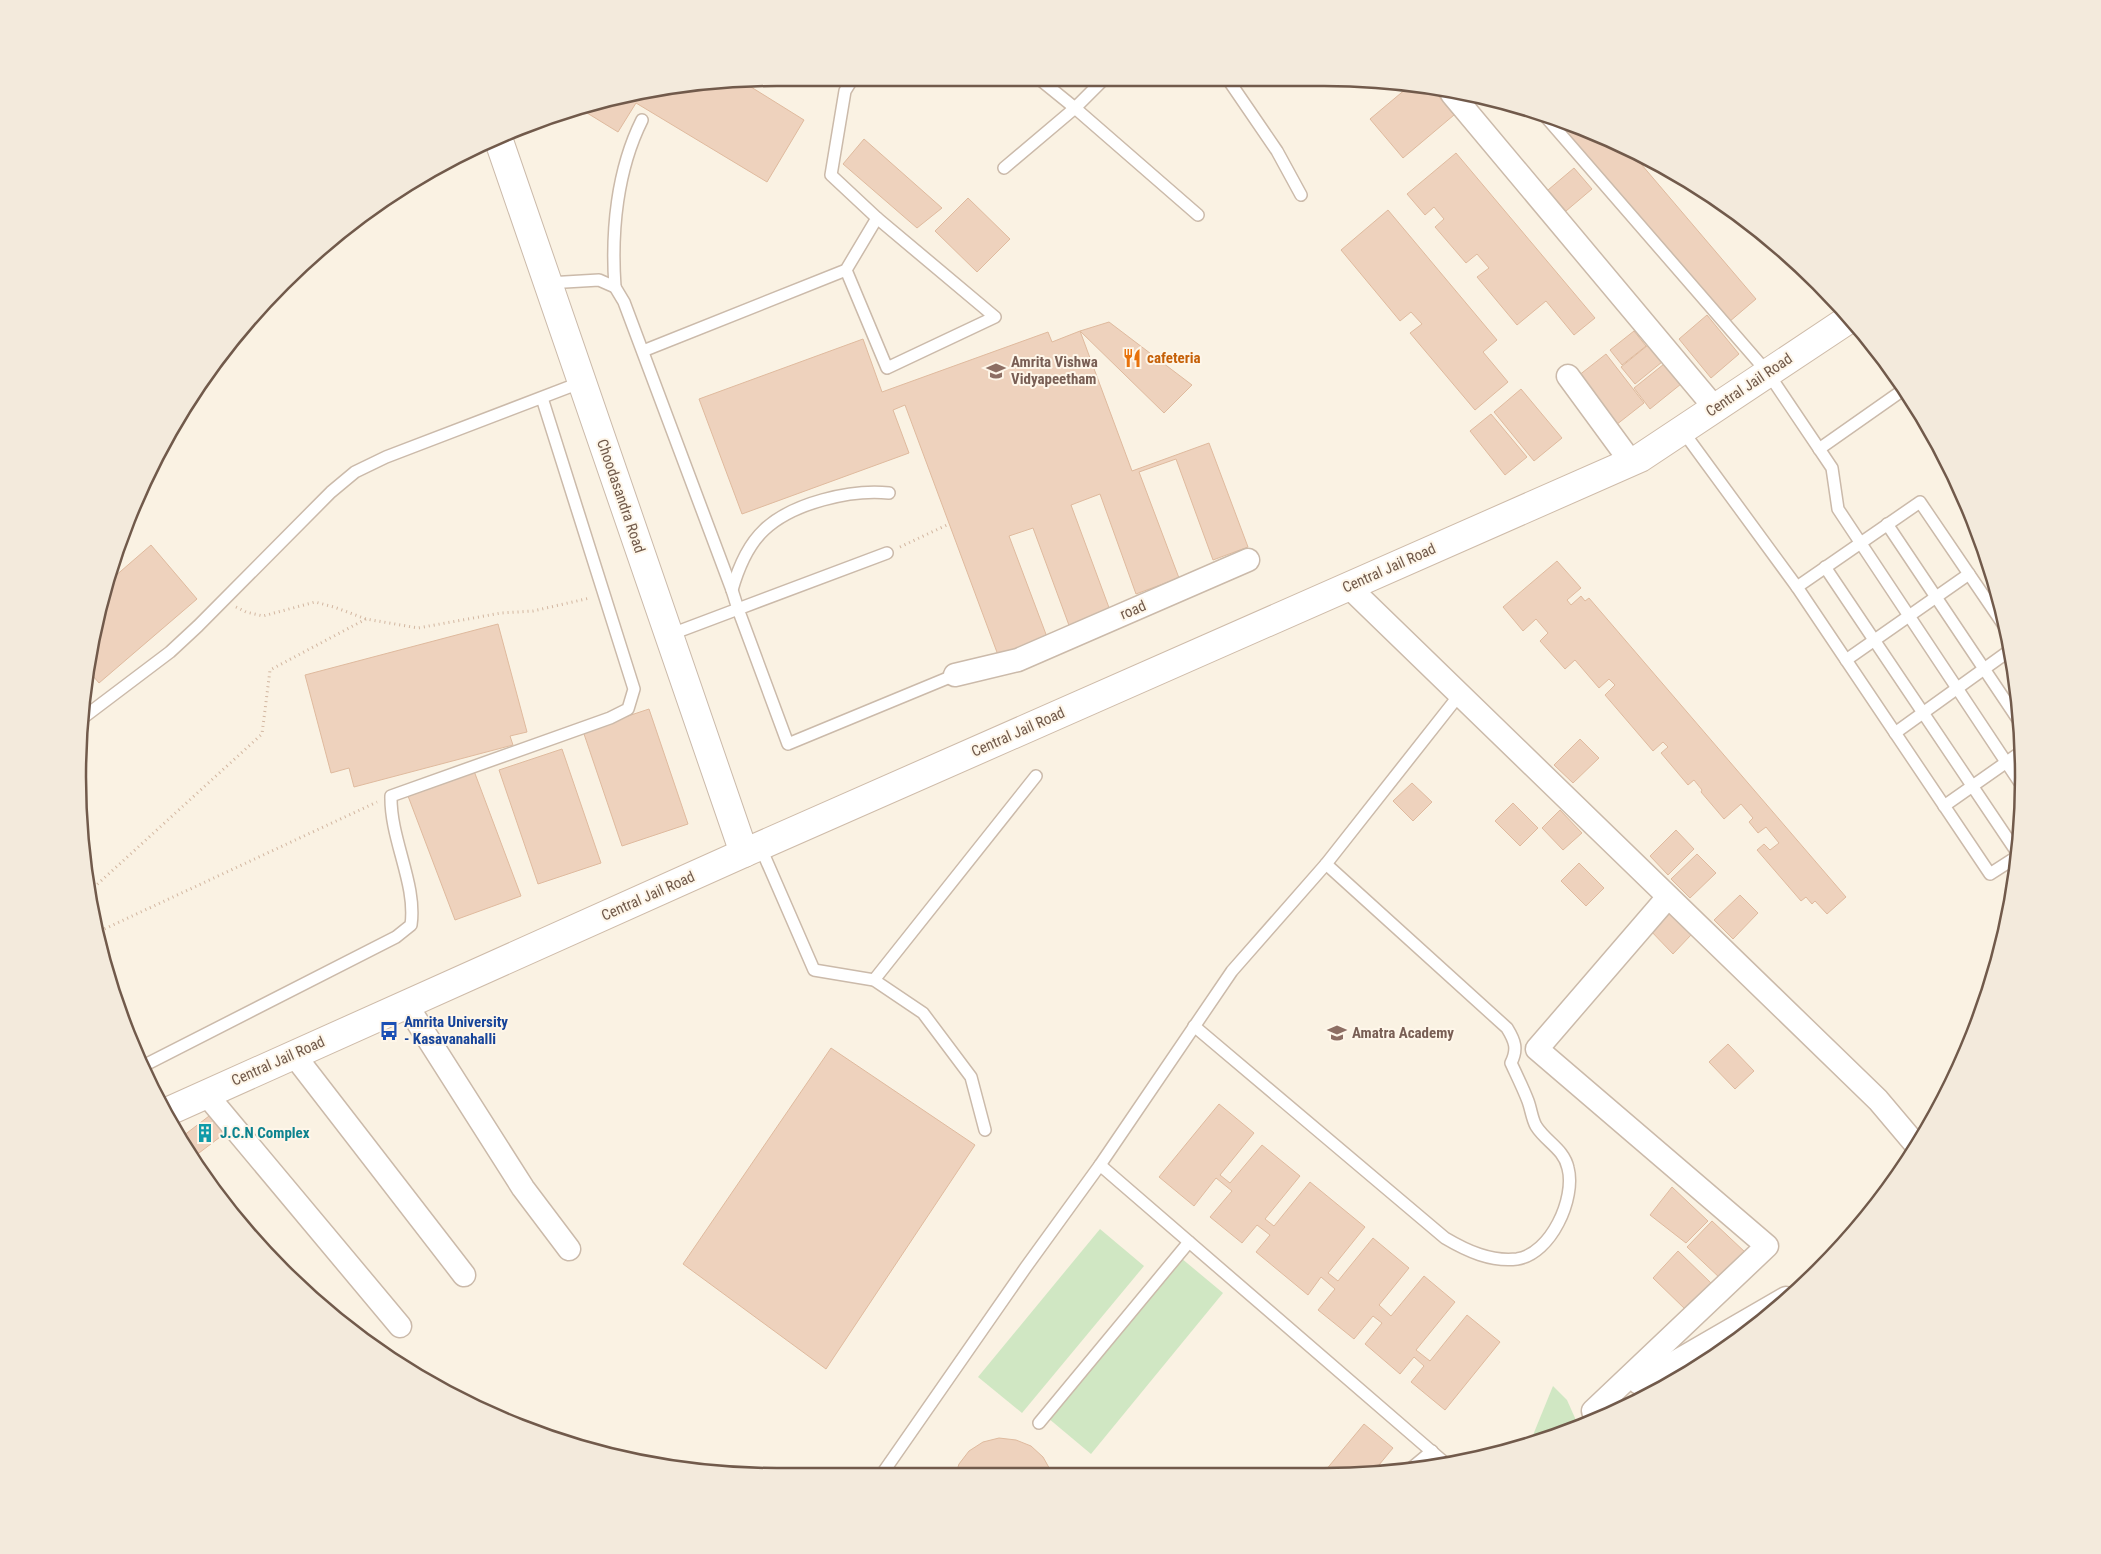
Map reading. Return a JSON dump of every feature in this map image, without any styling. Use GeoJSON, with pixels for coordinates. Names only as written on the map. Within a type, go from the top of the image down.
{"type":"FeatureCollection","features":[{"type":"Feature","properties":{"kind":"main road","name":"Choodasandra Road"},"geometry":{"type":"LineString","coordinates":[[500,144],[669,635],[752,850]]}},
{"type":"Feature","properties":{"kind":"main road","name":"Central Jail Road"},"geometry":{"type":"LineString","coordinates":[[172,1110],[752,850],[1631,462],[1844,323]]}},
{"type":"Feature","properties":{"kind":"street"},"geometry":{"type":"LineString","coordinates":[[1457,100],[1715,408]]}},
{"type":"Feature","properties":{"kind":"street"},"geometry":{"type":"LineString","coordinates":[[1568,376],[1631,462]]}},
{"type":"Feature","properties":{"kind":"street","name":"road"},"geometry":{"type":"LineString","coordinates":[[955,675],[1018,660],[1248,560]]}},
{"type":"Feature","properties":{"kind":"street"},"geometry":{"type":"LineString","coordinates":[[1348,586],[1878,1100],[1911,1139]]}},
{"type":"Feature","properties":{"kind":"street"},"geometry":{"type":"LineString","coordinates":[[1593,1411],[1767,1246],[1537,1049],[1668,897]]}},
{"type":"Feature","properties":{"kind":"street"},"geometry":{"type":"LineString","coordinates":[[406,1004],[523,1188],[569,1249]]}},
{"type":"Feature","properties":{"kind":"street"},"geometry":{"type":"LineString","coordinates":[[294,1055],[464,1275]]}},
{"type":"Feature","properties":{"kind":"street"},"geometry":{"type":"LineString","coordinates":[[206,1094],[400,1326]]}},
{"type":"Feature","properties":{"kind":"street"},"geometry":{"type":"LineString","coordinates":[[1639,1383],[1757,1315]]}},
{"type":"Feature","properties":{"kind":"lane"},"geometry":{"type":"LineString","coordinates":[[846,270],[887,368],[995,317],[877,218],[831,175],[845,91],[848,86]]}},
{"type":"Feature","properties":{"kind":"lane"},"geometry":{"type":"LineString","coordinates":[[1048,86],[1198,215]]}},
{"type":"Feature","properties":{"kind":"lane"},"geometry":{"type":"LineString","coordinates":[[1004,168],[1075,108],[1097,86]]}},
{"type":"Feature","properties":{"kind":"lane"},"geometry":{"type":"LineString","coordinates":[[1232,86],[1277,151],[1301,195]]}},
{"type":"Feature","properties":{"kind":"lane"},"geometry":{"type":"LineString","coordinates":[[642,120],[633,138],[618,203],[614,230],[615,287],[624,302],[643,352],[788,744],[955,675]]}},
{"type":"Feature","properties":{"kind":"lane"},"geometry":{"type":"LineString","coordinates":[[1553,126],[1768,373],[1832,468],[1838,509],[2015,775]]}},
{"type":"Feature","properties":{"kind":"lane"},"geometry":{"type":"LineString","coordinates":[[643,352],[846,270],[877,218]]}},
{"type":"Feature","properties":{"kind":"lane"},"geometry":{"type":"LineString","coordinates":[[547,283],[599,280],[615,287]]}},
{"type":"Feature","properties":{"kind":"lane"},"geometry":{"type":"LineString","coordinates":[[90,713],[170,652],[225,600],[331,492],[356,472],[386,457],[582,382]]}},
{"type":"Feature","properties":{"kind":"lane"},"geometry":{"type":"LineString","coordinates":[[1820,449],[1898,393]]}},
{"type":"Feature","properties":{"kind":"lane"},"geometry":{"type":"LineString","coordinates":[[149,1063],[396,938],[411,926],[413,910],[391,815],[391,796],[610,718],[628,709],[634,689],[542,398]]}},
{"type":"Feature","properties":{"kind":"lane"},"geometry":{"type":"LineString","coordinates":[[1682,430],[1797,587],[1990,874],[2010,861]]}},
{"type":"Feature","properties":{"kind":"lane"},"geometry":{"type":"LineString","coordinates":[[732,590],[737,571],[752,544],[776,521],[824,498],[870,491],[889,493]]}},
{"type":"Feature","properties":{"kind":"lane"},"geometry":{"type":"LineString","coordinates":[[1797,587],[1920,502],[1994,611]]}},
{"type":"Feature","properties":{"kind":"lane"},"geometry":{"type":"LineString","coordinates":[[1888,524],[2011,708]]}},
{"type":"Feature","properties":{"kind":"lane"},"geometry":{"type":"LineString","coordinates":[[669,635],[887,553]]}},
{"type":"Feature","properties":{"kind":"lane"},"geometry":{"type":"LineString","coordinates":[[1825,567],[2011,844]]}},
{"type":"Feature","properties":{"kind":"lane"},"geometry":{"type":"LineString","coordinates":[[1846,660],[1969,574]]}},
{"type":"Feature","properties":{"kind":"lane"},"geometry":{"type":"LineString","coordinates":[[1895,733],[2003,654]]}},
{"type":"Feature","properties":{"kind":"lane"},"geometry":{"type":"LineString","coordinates":[[888,1468],[1026,1266],[1100,1166],[1232,971],[1326,864],[1460,694]]}},
{"type":"Feature","properties":{"kind":"lane"},"geometry":{"type":"LineString","coordinates":[[1944,806],[2014,757]]}},
{"type":"Feature","properties":{"kind":"lane"},"geometry":{"type":"LineString","coordinates":[[874,980],[1036,776]]}},
{"type":"Feature","properties":{"kind":"lane"},"geometry":{"type":"LineString","coordinates":[[752,850],[814,970],[874,980],[923,1013],[971,1077],[985,1130]]}},
{"type":"Feature","properties":{"kind":"lane"},"geometry":{"type":"LineString","coordinates":[[1194,1026],[1445,1238],[1462,1248],[1493,1259],[1519,1259],[1534,1252],[1550,1235],[1564,1213],[1570,1190],[1568,1168],[1562,1153],[1536,1126],[1528,1100],[1511,1063],[1516,1053],[1514,1040],[1507,1028],[1326,864]]}},
{"type":"Feature","properties":{"kind":"lane"},"geometry":{"type":"LineString","coordinates":[[1100,1166],[1439,1458]]}},
{"type":"Feature","properties":{"kind":"lane"},"geometry":{"type":"LineString","coordinates":[[1039,1423],[1189,1242]]}},
{"type":"Feature","properties":{"kind":"lane"},"geometry":{"type":"LineString","coordinates":[[1419,1461],[1432,1451]]}},
{"type":"Feature","properties":{"kind":"path"},"geometry":{"type":"LineString","coordinates":[[887,553],[950,524]]}},
{"type":"Feature","properties":{"kind":"path"},"geometry":{"type":"LineString","coordinates":[[225,600],[246,612],[263,616],[315,602],[334,606],[366,619],[418,628],[501,613],[542,609],[604,594]]}},
{"type":"Feature","properties":{"kind":"path"},"geometry":{"type":"LineString","coordinates":[[96,887],[262,734],[270,670],[366,619]]}},
{"type":"Feature","properties":{"kind":"path"},"geometry":{"type":"LineString","coordinates":[[104,929],[391,796]]}},
{"type":"Feature","properties":{"kind":"green space"},"geometry":{"type":"Polygon","coordinates":[[[1100,1229],[1144,1266],[1022,1413],[978,1377],[1100,1229]]]}},
{"type":"Feature","properties":{"kind":"green space"},"geometry":{"type":"Polygon","coordinates":[[[1181,1258],[1223,1293],[1091,1454],[1048,1418],[1181,1258]]]}},
{"type":"Feature","properties":{"kind":"green space"},"geometry":{"type":"Polygon","coordinates":[[[1553,1386],[1567,1400],[1576,1420],[1533,1435],[1553,1386]]]}},
{"type":"Feature","properties":{"kind":"building"},"geometry":{"type":"Polygon","coordinates":[[[751,87],[804,120],[767,182],[636,103],[618,132],[587,113],[642,100],[687,92],[732,88],[751,87]]]}},
{"type":"Feature","properties":{"kind":"building"},"geometry":{"type":"Polygon","coordinates":[[[1403,91],[1439,96],[1454,115],[1403,158],[1370,119],[1403,91]]]}},
{"type":"Feature","properties":{"kind":"building"},"geometry":{"type":"Polygon","coordinates":[[[1564,130],[1640,163],[1756,299],[1729,322],[1564,130]]]}},
{"type":"Feature","properties":{"kind":"building"},"geometry":{"type":"Polygon","coordinates":[[[864,139],[942,208],[917,228],[843,164],[864,139]]]}},
{"type":"Feature","properties":{"kind":"building"},"geometry":{"type":"Polygon","coordinates":[[[1456,153],[1595,318],[1574,335],[1546,301],[1517,325],[1477,277],[1489,268],[1477,254],[1466,263],[1435,227],[1444,219],[1434,207],[1425,215],[1407,194],[1456,153]]]}},
{"type":"Feature","properties":{"kind":"building"},"geometry":{"type":"Polygon","coordinates":[[[1574,168],[1592,189],[1566,211],[1548,190],[1574,168]]]}},
{"type":"Feature","properties":{"kind":"building"},"geometry":{"type":"Polygon","coordinates":[[[968,198],[1010,239],[977,272],[935,231],[968,198]]]}},
{"type":"Feature","properties":{"kind":"building"},"geometry":{"type":"Polygon","coordinates":[[[1388,210],[1497,340],[1483,352],[1508,382],[1475,410],[1410,333],[1422,324],[1411,312],[1400,321],[1341,250],[1388,210]]]}},
{"type":"Feature","properties":{"kind":"building"},"geometry":{"type":"Polygon","coordinates":[[[1707,315],[1739,354],[1711,378],[1679,339],[1707,315]]]}},
{"type":"Feature","properties":{"kind":"building","name":"cafeteria"},"geometry":{"type":"Polygon","coordinates":[[[1109,322],[1192,385],[1164,413],[1080,331],[1109,322]]]}},
{"type":"Feature","properties":{"kind":"building"},"geometry":{"type":"Polygon","coordinates":[[[1080,331],[1132,471],[1209,443],[1248,547],[1213,560],[1176,459],[1139,472],[1179,578],[1136,594],[1100,494],[1071,505],[1111,613],[1070,628],[1033,528],[1009,536],[1047,637],[998,655],[905,405],[893,410],[909,453],[742,514],[699,399],[863,339],[882,392],[1048,332],[1052,342],[1080,331]]]}},
{"type":"Feature","properties":{"kind":"building"},"geometry":{"type":"Polygon","coordinates":[[[1634,331],[1646,346],[1622,365],[1610,350],[1634,331]]]}},
{"type":"Feature","properties":{"kind":"building"},"geometry":{"type":"Polygon","coordinates":[[[1648,345],[1662,362],[1635,384],[1621,367],[1648,345]]]}},
{"type":"Feature","properties":{"kind":"building"},"geometry":{"type":"Polygon","coordinates":[[[1606,354],[1644,403],[1616,425],[1578,376],[1606,354]]]}},
{"type":"Feature","properties":{"kind":"building"},"geometry":{"type":"Polygon","coordinates":[[[1664,364],[1681,384],[1650,409],[1634,388],[1664,364]]]}},
{"type":"Feature","properties":{"kind":"building"},"geometry":{"type":"Polygon","coordinates":[[[1521,389],[1562,438],[1534,461],[1494,412],[1521,389]]]}},
{"type":"Feature","properties":{"kind":"building"},"geometry":{"type":"Polygon","coordinates":[[[1491,414],[1527,457],[1505,475],[1470,431],[1491,414]]]}},
{"type":"Feature","properties":{"kind":"building"},"geometry":{"type":"Polygon","coordinates":[[[151,545],[197,599],[99,683],[94,677],[110,598],[117,574],[151,545]]]}},
{"type":"Feature","properties":{"kind":"building"},"geometry":{"type":"Polygon","coordinates":[[[1557,561],[1581,588],[1567,600],[1571,605],[1581,596],[1585,601],[1589,598],[1846,897],[1827,914],[1815,901],[1812,904],[1806,897],[1801,901],[1757,850],[1764,844],[1770,850],[1779,843],[1766,827],[1758,833],[1749,822],[1753,818],[1741,804],[1724,819],[1701,792],[1702,790],[1694,780],[1688,785],[1661,753],[1668,747],[1663,742],[1653,751],[1605,695],[1615,685],[1609,679],[1599,688],[1575,660],[1565,669],[1540,641],[1548,633],[1536,619],[1523,631],[1503,607],[1557,561]]]}},
{"type":"Feature","properties":{"kind":"building"},"geometry":{"type":"Polygon","coordinates":[[[498,624],[527,732],[510,736],[513,745],[354,787],[349,768],[331,773],[305,675],[498,624]]]}},
{"type":"Feature","properties":{"kind":"building"},"geometry":{"type":"Polygon","coordinates":[[[649,709],[688,824],[622,846],[583,731],[649,709]]]}},
{"type":"Feature","properties":{"kind":"building"},"geometry":{"type":"Polygon","coordinates":[[[1580,739],[1599,758],[1573,783],[1554,765],[1580,739]]]}},
{"type":"Feature","properties":{"kind":"building"},"geometry":{"type":"Polygon","coordinates":[[[562,749],[601,863],[538,884],[499,770],[562,749]]]}},
{"type":"Feature","properties":{"kind":"building"},"geometry":{"type":"Polygon","coordinates":[[[474,771],[521,896],[455,920],[408,796],[474,771]]]}},
{"type":"Feature","properties":{"kind":"building"},"geometry":{"type":"Polygon","coordinates":[[[1412,783],[1432,802],[1413,821],[1393,801],[1412,783]]]}},
{"type":"Feature","properties":{"kind":"building"},"geometry":{"type":"Polygon","coordinates":[[[1513,803],[1538,828],[1520,846],[1495,821],[1513,803]]]}},
{"type":"Feature","properties":{"kind":"building"},"geometry":{"type":"Polygon","coordinates":[[[1560,810],[1582,833],[1563,850],[1542,828],[1560,810]]]}},
{"type":"Feature","properties":{"kind":"building"},"geometry":{"type":"Polygon","coordinates":[[[1676,830],[1694,849],[1668,875],[1650,856],[1676,830]]]}},
{"type":"Feature","properties":{"kind":"building"},"geometry":{"type":"Polygon","coordinates":[[[1697,854],[1716,873],[1690,898],[1671,879],[1697,854]]]}},
{"type":"Feature","properties":{"kind":"building"},"geometry":{"type":"Polygon","coordinates":[[[1579,863],[1604,888],[1586,906],[1561,881],[1579,863]]]}},
{"type":"Feature","properties":{"kind":"building"},"geometry":{"type":"Polygon","coordinates":[[[1740,895],[1758,913],[1733,939],[1714,920],[1740,895]]]}},
{"type":"Feature","properties":{"kind":"building"},"geometry":{"type":"Polygon","coordinates":[[[1666,910],[1691,935],[1673,954],[1648,928],[1666,910]]]}},
{"type":"Feature","properties":{"kind":"building"},"geometry":{"type":"Polygon","coordinates":[[[1728,1044],[1754,1071],[1735,1089],[1709,1062],[1728,1044]]]}},
{"type":"Feature","properties":{"kind":"building"},"geometry":{"type":"Polygon","coordinates":[[[831,1048],[975,1145],[826,1369],[683,1264],[831,1048]]]}},
{"type":"Feature","properties":{"kind":"building"},"geometry":{"type":"Polygon","coordinates":[[[1219,1104],[1254,1133],[1220,1175],[1230,1183],[1262,1145],[1300,1176],[1265,1219],[1274,1226],[1310,1182],[1365,1227],[1328,1273],[1338,1281],[1373,1238],[1409,1268],[1379,1305],[1391,1316],[1424,1276],[1455,1302],[1416,1350],[1430,1361],[1467,1315],[1500,1342],[1445,1410],[1411,1382],[1424,1366],[1414,1357],[1400,1374],[1365,1344],[1382,1323],[1373,1316],[1354,1339],[1318,1310],[1335,1289],[1321,1277],[1308,1295],[1256,1252],[1270,1235],[1257,1225],[1242,1243],[1210,1217],[1232,1191],[1216,1178],[1194,1206],[1159,1177],[1219,1104]]]}},
{"type":"Feature","properties":{"kind":"building","name":"J.C.N Complex"},"geometry":{"type":"Polygon","coordinates":[[[213,1113],[228,1131],[198,1153],[186,1134],[213,1113]]]}},
{"type":"Feature","properties":{"kind":"building"},"geometry":{"type":"Polygon","coordinates":[[[1672,1187],[1708,1221],[1686,1243],[1650,1215],[1672,1187]]]}},
{"type":"Feature","properties":{"kind":"building"},"geometry":{"type":"Polygon","coordinates":[[[1712,1221],[1746,1253],[1721,1279],[1687,1247],[1712,1221]]]}},
{"type":"Feature","properties":{"kind":"building"},"geometry":{"type":"Polygon","coordinates":[[[1678,1251],[1711,1283],[1686,1310],[1653,1278],[1678,1251]]]}},
{"type":"Feature","properties":{"kind":"building"},"geometry":{"type":"Polygon","coordinates":[[[1364,1424],[1393,1448],[1379,1465],[1328,1468],[1364,1424]]]}},
{"type":"Feature","properties":{"kind":"building"},"geometry":{"type":"Polygon","coordinates":[[[999,1438],[1016,1440],[1031,1446],[1043,1457],[1049,1468],[958,1468],[969,1451],[983,1442],[999,1438]]]}},
{"type":"Feature","properties":{"kind":"place","name":"cafeteria"},"geometry":{"type":"Point","coordinates":[1132,358]}},
{"type":"Feature","properties":{"kind":"place","name":"Amrita Vishwa Vidyapeetham"},"geometry":{"type":"Point","coordinates":[996,371]}},
{"type":"Feature","properties":{"kind":"place","name":"Amrita University - Kasavanahalli"},"geometry":{"type":"Point","coordinates":[389,1031]}},
{"type":"Feature","properties":{"kind":"place","name":"Amatra Academy"},"geometry":{"type":"Point","coordinates":[1337,1033]}},
{"type":"Feature","properties":{"kind":"place","name":"J.C.N Complex"},"geometry":{"type":"Point","coordinates":[205,1133]}}]}
